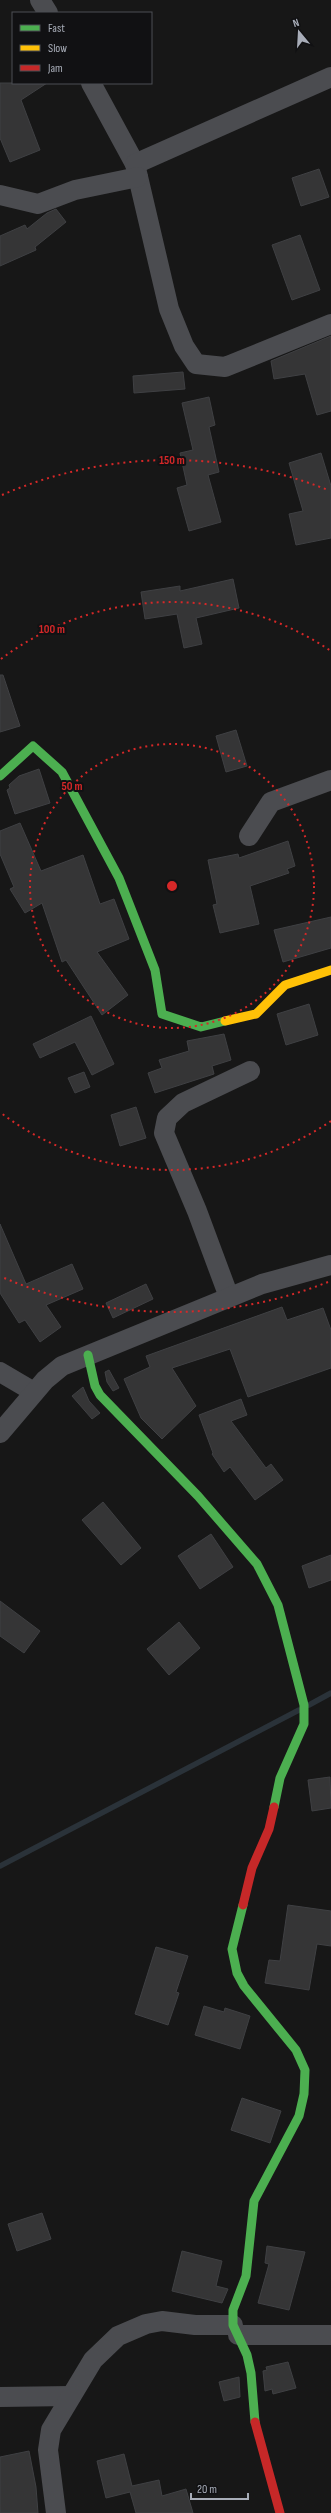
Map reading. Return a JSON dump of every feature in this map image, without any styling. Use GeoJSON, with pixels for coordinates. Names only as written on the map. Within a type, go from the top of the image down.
{"type":"FeatureCollection","features":[{"type":"Feature","properties":{"kind":"street"},"geometry":{"type":"LineString","coordinates":[[40,0],[47,12]]}},
{"type":"Feature","properties":{"kind":"street"},"geometry":{"type":"LineString","coordinates":[[0,196],[38,204],[75,190],[137,171],[331,77]]}},
{"type":"Feature","properties":{"kind":"street"},"geometry":{"type":"LineString","coordinates":[[92,84],[137,171],[169,309],[184,346],[196,364],[225,367],[331,324]]}},
{"type":"Feature","properties":{"kind":"street"},"geometry":{"type":"LineString","coordinates":[[0,776],[33,746],[62,772],[120,878],[155,970],[162,1014],[201,1027],[256,1014],[284,985],[331,970]]}},
{"type":"Feature","properties":{"kind":"street"},"geometry":{"type":"LineString","coordinates":[[249,836],[271,802],[331,780]]}},
{"type":"Feature","properties":{"kind":"street"},"geometry":{"type":"LineString","coordinates":[[230,1298],[197,1211],[164,1134],[167,1118],[184,1103],[250,1071]]}},
{"type":"Feature","properties":{"kind":"street"},"geometry":{"type":"LineString","coordinates":[[0,1434],[34,1392],[45,1380],[62,1366],[262,1284],[331,1265]]}},
{"type":"Feature","properties":{"kind":"street"},"geometry":{"type":"LineString","coordinates":[[88,1355],[90,1356],[95,1386],[100,1395],[198,1496],[257,1564],[278,1605],[304,1705],[304,1724],[280,1778],[269,1829],[252,1868],[232,1949],[237,1973],[244,1986],[296,2050],[305,2070],[304,2094],[298,2116],[254,2201],[250,2217],[246,2276],[233,2310],[235,2330],[251,2373],[254,2420],[280,2513]]}},
{"type":"Feature","properties":{"kind":"street"},"geometry":{"type":"LineString","coordinates":[[0,1372],[34,1392]]}},
{"type":"Feature","properties":{"kind":"street"},"geometry":{"type":"LineString","coordinates":[[56,2513],[48,2450],[51,2430],[93,2360],[118,2336],[131,2328],[162,2321],[235,2330],[331,2335]]}},
{"type":"Feature","properties":{"kind":"street"},"geometry":{"type":"LineString","coordinates":[[0,2398],[71,2396]]}},
{"type":"Feature","properties":{"kind":"building"},"geometry":{"type":"Polygon","coordinates":[[[0,83],[45,84],[21,100],[40,150],[10,162],[0,138],[0,83]]]}},
{"type":"Feature","properties":{"kind":"building"},"geometry":{"type":"Polygon","coordinates":[[[319,169],[329,197],[301,206],[292,178],[319,169]]]}},
{"type":"Feature","properties":{"kind":"building"},"geometry":{"type":"Polygon","coordinates":[[[56,209],[66,222],[35,247],[36,250],[0,266],[0,236],[25,225],[27,229],[47,213],[56,209]]]}},
{"type":"Feature","properties":{"kind":"building"},"geometry":{"type":"Polygon","coordinates":[[[300,235],[320,290],[292,300],[272,245],[300,235]]]}},
{"type":"Feature","properties":{"kind":"building"},"geometry":{"type":"Polygon","coordinates":[[[331,336],[331,411],[317,415],[305,374],[274,379],[271,361],[331,336]]]}},
{"type":"Feature","properties":{"kind":"building"},"geometry":{"type":"Polygon","coordinates":[[[183,372],[185,389],[134,393],[133,376],[183,372]]]}},
{"type":"Feature","properties":{"kind":"building"},"geometry":{"type":"Polygon","coordinates":[[[209,397],[215,425],[209,427],[219,472],[208,475],[221,522],[189,531],[177,488],[187,485],[180,453],[193,450],[182,403],[209,397]]]}},
{"type":"Feature","properties":{"kind":"building"},"geometry":{"type":"Polygon","coordinates":[[[321,453],[331,486],[331,538],[296,545],[289,514],[303,511],[289,463],[321,453]]]}},
{"type":"Feature","properties":{"kind":"building"},"geometry":{"type":"Polygon","coordinates":[[[233,579],[239,608],[196,618],[202,644],[184,648],[177,614],[145,619],[141,592],[180,586],[180,591],[233,579]]]}},
{"type":"Feature","properties":{"kind":"building"},"geometry":{"type":"Polygon","coordinates":[[[0,675],[3,675],[20,726],[0,732],[0,675]]]}},
{"type":"Feature","properties":{"kind":"building"},"geometry":{"type":"Polygon","coordinates":[[[236,730],[247,766],[226,772],[216,736],[236,730]]]}},
{"type":"Feature","properties":{"kind":"building"},"geometry":{"type":"Polygon","coordinates":[[[39,769],[50,803],[15,814],[7,790],[10,788],[9,785],[19,776],[39,769]]]}},
{"type":"Feature","properties":{"kind":"building"},"geometry":{"type":"Polygon","coordinates":[[[20,823],[41,871],[83,855],[100,904],[114,899],[129,939],[97,952],[128,995],[102,1015],[66,960],[62,962],[42,903],[25,913],[10,889],[14,887],[0,854],[0,831],[20,823]]]}},
{"type":"Feature","properties":{"kind":"building"},"geometry":{"type":"Polygon","coordinates":[[[288,841],[295,866],[287,869],[289,873],[250,886],[259,924],[220,933],[213,905],[217,904],[208,860],[238,854],[239,858],[288,841]]]}},
{"type":"Feature","properties":{"kind":"building"},"geometry":{"type":"Polygon","coordinates":[[[331,917],[331,948],[283,962],[274,930],[331,917]]]}},
{"type":"Feature","properties":{"kind":"building"},"geometry":{"type":"Polygon","coordinates":[[[309,1004],[318,1035],[286,1045],[277,1014],[309,1004]]]}},
{"type":"Feature","properties":{"kind":"building"},"geometry":{"type":"Polygon","coordinates":[[[91,1016],[114,1064],[92,1075],[75,1042],[40,1058],[33,1044],[91,1016]]]}},
{"type":"Feature","properties":{"kind":"building"},"geometry":{"type":"Polygon","coordinates":[[[224,1034],[231,1060],[212,1066],[214,1074],[155,1093],[148,1073],[162,1068],[159,1060],[189,1051],[187,1041],[224,1034]]]}},
{"type":"Feature","properties":{"kind":"building"},"geometry":{"type":"Polygon","coordinates":[[[84,1072],[90,1087],[75,1093],[68,1078],[84,1072]]]}},
{"type":"Feature","properties":{"kind":"building"},"geometry":{"type":"Polygon","coordinates":[[[136,1107],[146,1138],[120,1146],[111,1115],[136,1107]]]}},
{"type":"Feature","properties":{"kind":"building"},"geometry":{"type":"Polygon","coordinates":[[[0,1224],[26,1284],[72,1264],[83,1289],[46,1305],[61,1327],[40,1342],[25,1320],[19,1323],[0,1293],[0,1224]]]}},
{"type":"Feature","properties":{"kind":"building"},"geometry":{"type":"Polygon","coordinates":[[[146,1284],[153,1299],[113,1318],[106,1303],[146,1284]]]}},
{"type":"Feature","properties":{"kind":"building"},"geometry":{"type":"Polygon","coordinates":[[[282,1307],[287,1320],[323,1308],[331,1330],[331,1368],[248,1397],[230,1349],[172,1368],[196,1406],[162,1439],[141,1418],[124,1379],[150,1367],[146,1356],[282,1307]]]}},
{"type":"Feature","properties":{"kind":"building"},"geometry":{"type":"Polygon","coordinates":[[[109,1370],[119,1388],[113,1391],[107,1382],[105,1372],[109,1370]]]}},
{"type":"Feature","properties":{"kind":"building"},"geometry":{"type":"Polygon","coordinates":[[[83,1387],[89,1401],[100,1413],[92,1419],[72,1396],[83,1387]]]}},
{"type":"Feature","properties":{"kind":"building"},"geometry":{"type":"Polygon","coordinates":[[[241,1399],[247,1415],[231,1421],[266,1468],[271,1464],[283,1480],[255,1500],[230,1467],[224,1472],[212,1454],[213,1453],[199,1415],[241,1399]]]}},
{"type":"Feature","properties":{"kind":"building"},"geometry":{"type":"Polygon","coordinates":[[[103,1502],[141,1548],[121,1565],[82,1520],[103,1502]]]}},
{"type":"Feature","properties":{"kind":"building"},"geometry":{"type":"Polygon","coordinates":[[[211,1534],[233,1567],[200,1589],[178,1556],[211,1534]]]}},
{"type":"Feature","properties":{"kind":"building"},"geometry":{"type":"Polygon","coordinates":[[[331,1555],[331,1580],[309,1588],[302,1566],[331,1555]]]}},
{"type":"Feature","properties":{"kind":"building"},"geometry":{"type":"Polygon","coordinates":[[[0,1601],[40,1631],[24,1653],[0,1636],[0,1601]]]}},
{"type":"Feature","properties":{"kind":"building"},"geometry":{"type":"Polygon","coordinates":[[[179,1622],[200,1648],[169,1675],[147,1649],[179,1622]]]}},
{"type":"Feature","properties":{"kind":"building"},"geometry":{"type":"Polygon","coordinates":[[[330,1777],[331,1808],[312,1811],[308,1780],[330,1777]]]}},
{"type":"Feature","properties":{"kind":"building"},"geometry":{"type":"Polygon","coordinates":[[[288,1905],[331,1911],[331,1946],[317,1944],[309,1990],[265,1983],[269,1960],[280,1961],[288,1905]]]}},
{"type":"Feature","properties":{"kind":"building"},"geometry":{"type":"Polygon","coordinates":[[[156,1947],[188,1956],[176,1992],[179,1993],[168,2025],[135,2014],[156,1947]]]}},
{"type":"Feature","properties":{"kind":"building"},"geometry":{"type":"Polygon","coordinates":[[[204,2006],[224,2012],[225,2008],[250,2016],[240,2049],[195,2035],[204,2006]]]}},
{"type":"Feature","properties":{"kind":"building"},"geometry":{"type":"Polygon","coordinates":[[[242,2098],[281,2111],[270,2143],[231,2130],[242,2098]]]}},
{"type":"Feature","properties":{"kind":"building"},"geometry":{"type":"Polygon","coordinates":[[[42,2213],[51,2239],[17,2251],[8,2224],[42,2213]]]}},
{"type":"Feature","properties":{"kind":"building"},"geometry":{"type":"Polygon","coordinates":[[[267,2246],[305,2252],[289,2310],[258,2303],[269,2264],[265,2263],[267,2246]]]}},
{"type":"Feature","properties":{"kind":"building"},"geometry":{"type":"Polygon","coordinates":[[[182,2251],[222,2261],[216,2286],[228,2289],[222,2303],[172,2291],[182,2251]]]}},
{"type":"Feature","properties":{"kind":"building"},"geometry":{"type":"Polygon","coordinates":[[[288,2362],[296,2388],[273,2394],[272,2389],[265,2391],[263,2371],[267,2370],[266,2367],[288,2362]]]}},
{"type":"Feature","properties":{"kind":"building"},"geometry":{"type":"Polygon","coordinates":[[[239,2377],[240,2397],[224,2401],[219,2382],[239,2377]]]}},
{"type":"Feature","properties":{"kind":"building"},"geometry":{"type":"Polygon","coordinates":[[[29,2451],[36,2487],[38,2513],[0,2513],[0,2457],[29,2451]]]}},
{"type":"Feature","properties":{"kind":"building"},"geometry":{"type":"Polygon","coordinates":[[[124,2454],[132,2486],[159,2480],[162,2496],[186,2489],[193,2513],[136,2513],[130,2492],[106,2498],[97,2461],[124,2454]]]}},
{"type":"Feature","properties":{"kind":"waterway"},"geometry":{"type":"LineString","coordinates":[[309,1705],[331,1693]]}},
{"type":"Feature","properties":{"kind":"waterway"},"geometry":{"type":"LineString","coordinates":[[0,1866],[299,1710]]}},
{"type":"Feature","properties":{"kind":"traffic: fast"},"geometry":{"type":"LineString","coordinates":[[0,776],[33,746],[62,772],[119,878],[155,970],[162,1014],[201,1027],[225,1021]]}},
{"type":"Feature","properties":{"kind":"traffic: fast"},"geometry":{"type":"LineString","coordinates":[[88,1355],[95,1386],[100,1395],[198,1496],[257,1564],[278,1605],[304,1705],[304,1724],[280,1778],[274,1807]]}},
{"type":"Feature","properties":{"kind":"traffic: fast"},"geometry":{"type":"LineString","coordinates":[[243,1905],[232,1949],[237,1973],[244,1986],[296,2050],[305,2070],[304,2094],[299,2116],[254,2201],[246,2276],[233,2310],[233,2325],[247,2355],[251,2373],[255,2422]]}},
{"type":"Feature","properties":{"kind":"traffic: slow"},"geometry":{"type":"LineString","coordinates":[[225,1021],[256,1014],[285,985],[331,970]]}},
{"type":"Feature","properties":{"kind":"traffic: jam"},"geometry":{"type":"LineString","coordinates":[[243,1905],[252,1868],[269,1829],[274,1807]]}},
{"type":"Feature","properties":{"kind":"traffic: jam"},"geometry":{"type":"LineString","coordinates":[[255,2422],[280,2513]]}}]}
